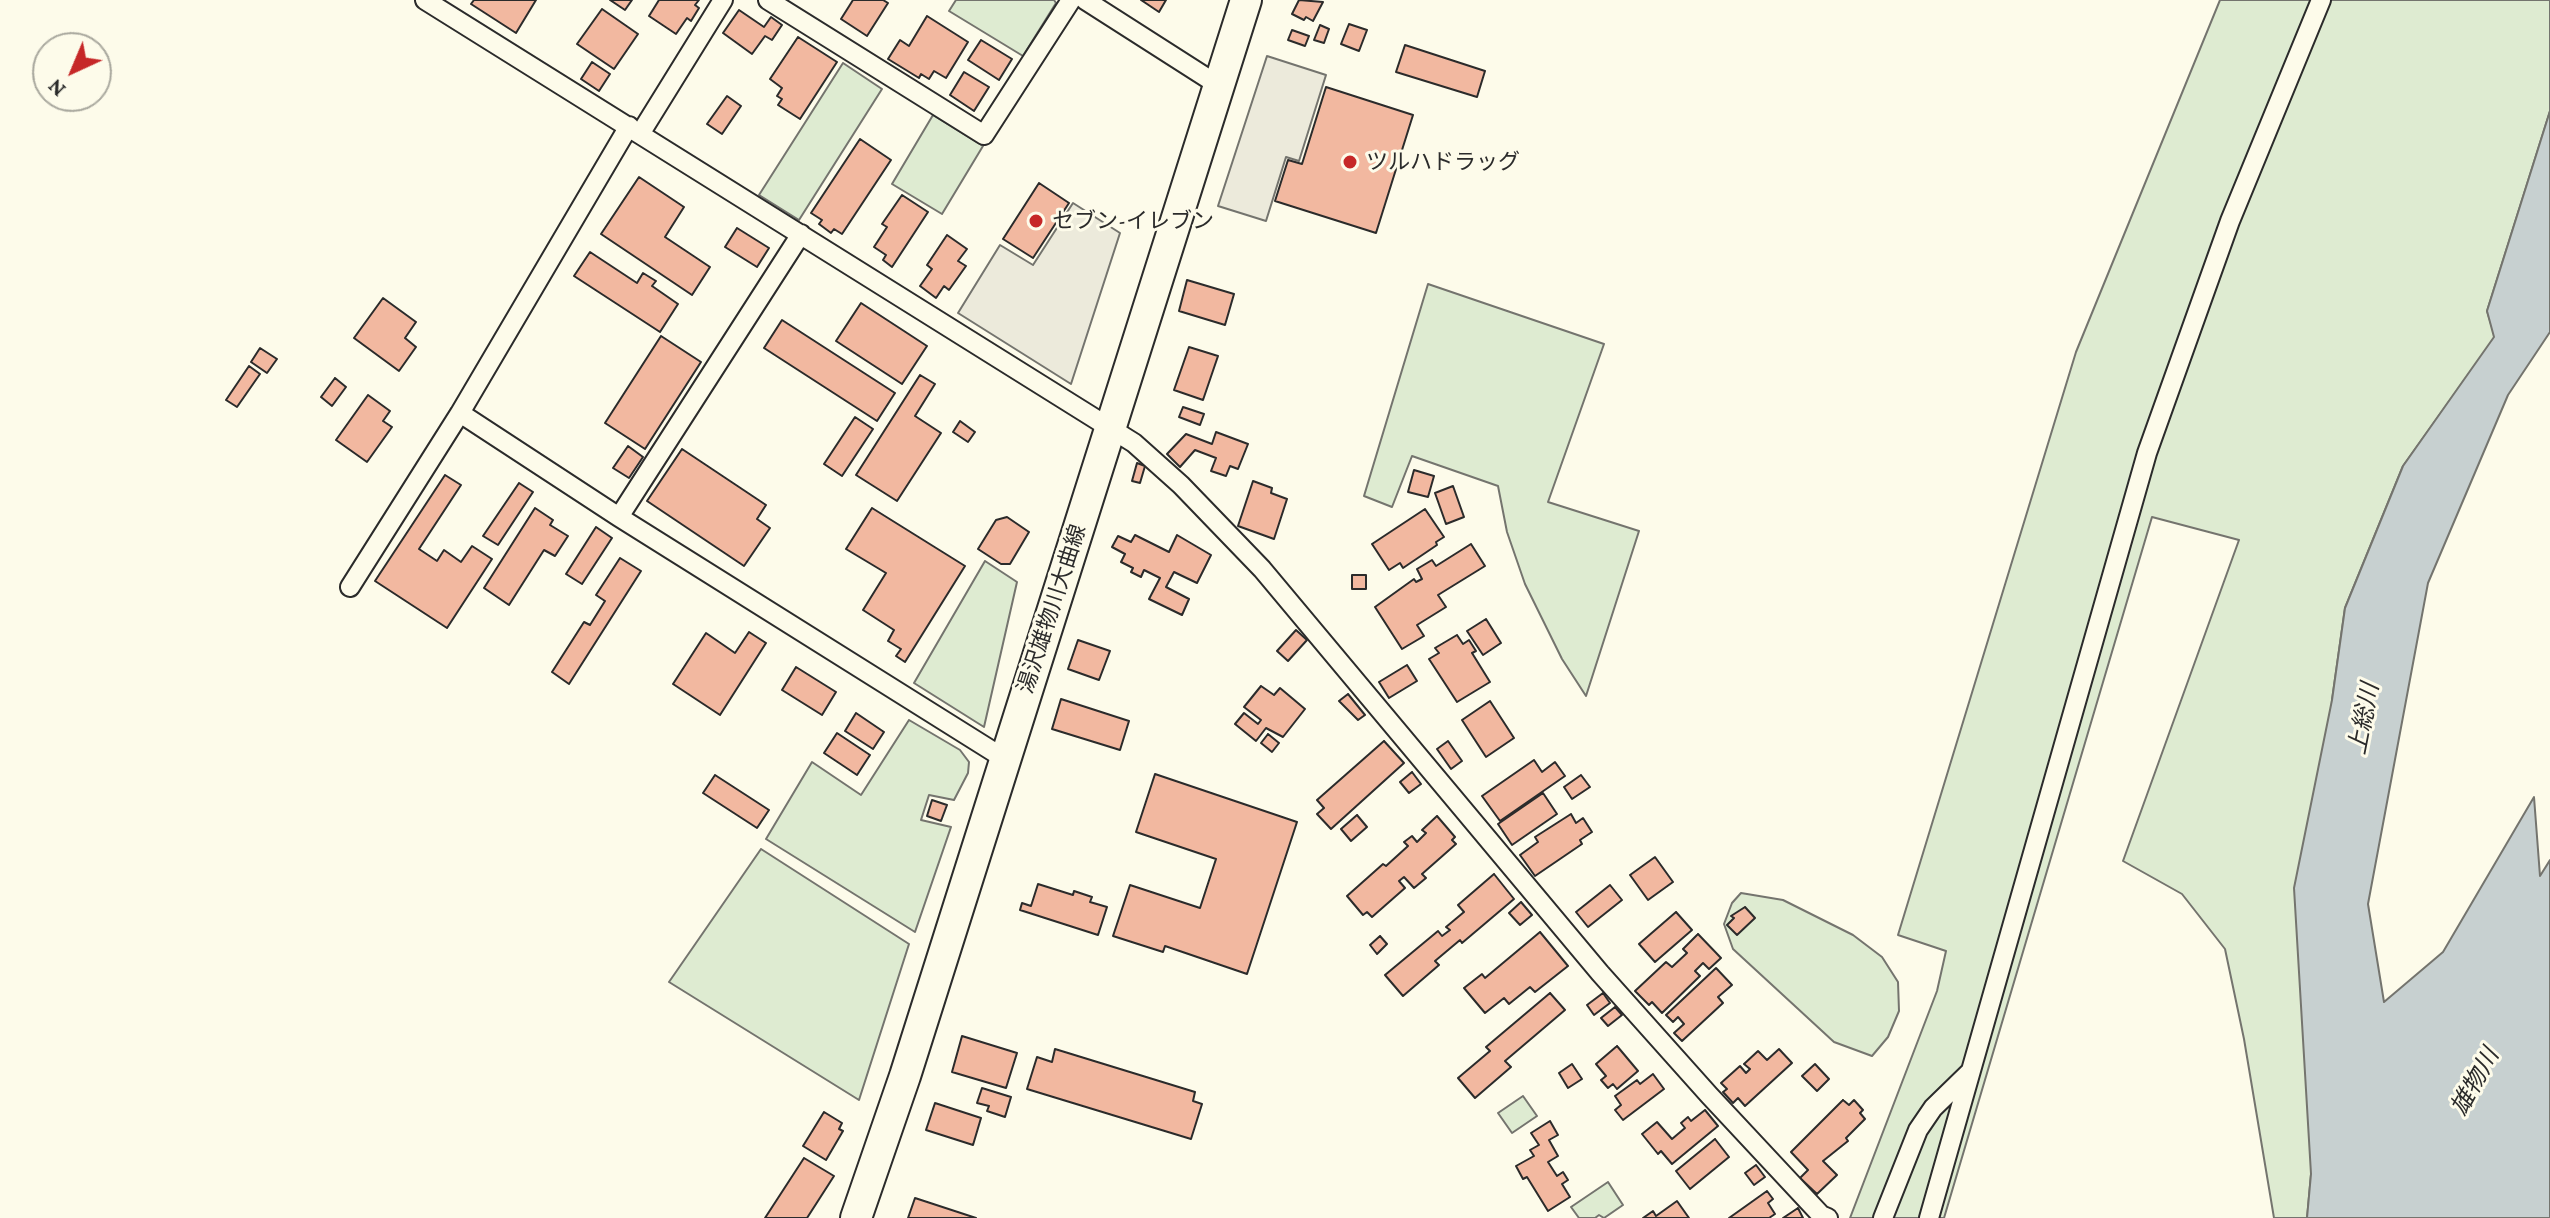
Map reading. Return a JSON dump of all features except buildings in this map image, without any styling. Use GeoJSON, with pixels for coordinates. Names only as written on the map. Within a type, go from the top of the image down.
{"type":"FeatureCollection","features":[{"type":"Feature","properties":{"kind":"main road","name":"湯沢雄物川大曲線"},"geometry":{"type":"LineString","coordinates":[[856,1218],[905,1076],[1246,0]]}},
{"type":"Feature","properties":{"kind":"street"},"geometry":{"type":"LineString","coordinates":[[425,0],[1134,443],[1181,485],[1262,569],[1600,973],[1822,1217]]}},
{"type":"Feature","properties":{"kind":"street"},"geometry":{"type":"LineString","coordinates":[[350,587],[635,130],[723,0]]}},
{"type":"Feature","properties":{"kind":"street"},"geometry":{"type":"LineString","coordinates":[[768,0],[984,135],[1071,0]]}},
{"type":"Feature","properties":{"kind":"street"},"geometry":{"type":"LineString","coordinates":[[1085,0],[1218,85]]}},
{"type":"Feature","properties":{"kind":"street"},"geometry":{"type":"LineString","coordinates":[[1929,1218],[2147,453],[2230,221],[2321,0]]}},
{"type":"Feature","properties":{"kind":"street"},"geometry":{"type":"LineString","coordinates":[[619,517],[801,234]]}},
{"type":"Feature","properties":{"kind":"street"},"geometry":{"type":"LineString","coordinates":[[460,413],[619,517],[1005,759]]}},
{"type":"Feature","properties":{"kind":"street"},"geometry":{"type":"LineString","coordinates":[[1883,1218],[1918,1130],[1933,1108],[1971,1072]]}},
{"type":"Feature","properties":{"kind":"green space"},"geometry":{"type":"Polygon","coordinates":[[[956,0],[1054,0],[1056,3],[1023,56],[949,11],[956,0]]]}},
{"type":"Feature","properties":{"kind":"green space"},"geometry":{"type":"Polygon","coordinates":[[[2220,0],[2550,0],[2550,111],[2487,311],[2495,337],[2403,466],[2345,608],[2332,700],[2307,1218],[2274,1218],[2244,1039],[2225,949],[2182,894],[2123,861],[2239,540],[2152,517],[1944,1218],[1850,1218],[1937,991],[1946,951],[1898,935],[2076,352],[2220,0]]]}},
{"type":"Feature","properties":{"kind":"green space"},"geometry":{"type":"Polygon","coordinates":[[[843,63],[882,89],[799,220],[759,195],[843,63]]]}},
{"type":"Feature","properties":{"kind":"green space"},"geometry":{"type":"Polygon","coordinates":[[[933,115],[983,146],[942,214],[892,184],[933,115]]]}},
{"type":"Feature","properties":{"kind":"green space"},"geometry":{"type":"Polygon","coordinates":[[[1428,284],[1604,344],[1548,502],[1639,531],[1586,696],[1562,659],[1525,584],[1507,532],[1498,486],[1412,456],[1392,507],[1364,496],[1428,284]]]}},
{"type":"Feature","properties":{"kind":"green space"},"geometry":{"type":"Polygon","coordinates":[[[985,561],[1017,582],[984,727],[914,683],[985,561]]]}},
{"type":"Feature","properties":{"kind":"green space"},"geometry":{"type":"Polygon","coordinates":[[[909,720],[960,750],[969,762],[968,773],[954,800],[929,795],[921,820],[951,827],[915,932],[766,839],[812,762],[861,795],[909,720]]]}},
{"type":"Feature","properties":{"kind":"green space"},"geometry":{"type":"Polygon","coordinates":[[[761,849],[909,944],[859,1100],[669,982],[761,849]]]}},
{"type":"Feature","properties":{"kind":"green space"},"geometry":{"type":"Polygon","coordinates":[[[1741,893],[1783,900],[1853,935],[1882,957],[1898,982],[1899,1011],[1888,1037],[1872,1056],[1834,1042],[1733,949],[1724,924],[1732,903],[1741,893]]]}},
{"type":"Feature","properties":{"kind":"green space"},"geometry":{"type":"Polygon","coordinates":[[[1523,1096],[1537,1116],[1512,1133],[1498,1113],[1523,1096]]]}},
{"type":"Feature","properties":{"kind":"green space"},"geometry":{"type":"Polygon","coordinates":[[[1608,1182],[1623,1205],[1604,1218],[1599,1215],[1579,1218],[1571,1207],[1608,1182]]]}},
{"type":"Feature","properties":{"kind":"shaded area"},"geometry":{"type":"Polygon","coordinates":[[[1267,56],[1326,75],[1299,161],[1286,157],[1266,221],[1218,206],[1267,56]]]}},
{"type":"Feature","properties":{"kind":"shaded area"},"geometry":{"type":"Polygon","coordinates":[[[1073,203],[1120,233],[1071,384],[958,313],[1000,245],[1033,265],[1073,203]]]}},
{"type":"Feature","properties":{"kind":"water"},"geometry":{"type":"Polygon","coordinates":[[[2550,111],[2550,332],[2508,395],[2428,583],[2368,904],[2384,1002],[2443,952],[2534,797],[2540,876],[2550,860],[2550,1218],[2307,1218],[2311,1174],[2294,888],[2332,700],[2345,608],[2403,466],[2494,337],[2487,311],[2550,111]]]}},
{"type":"Feature","properties":{"kind":"place","name":"ツルハドラッグ"},"geometry":{"type":"Point","coordinates":[1350,162]}},
{"type":"Feature","properties":{"kind":"place","name":"セブン-イレブン"},"geometry":{"type":"Point","coordinates":[1036,221]}},
{"type":"Feature","properties":{"kind":"water label","name":"上総川"},"geometry":{"type":"Point","coordinates":[2364,719]}},
{"type":"Feature","properties":{"kind":"water label","name":"雄物川"},"geometry":{"type":"Point","coordinates":[2475,1082]}}]}
